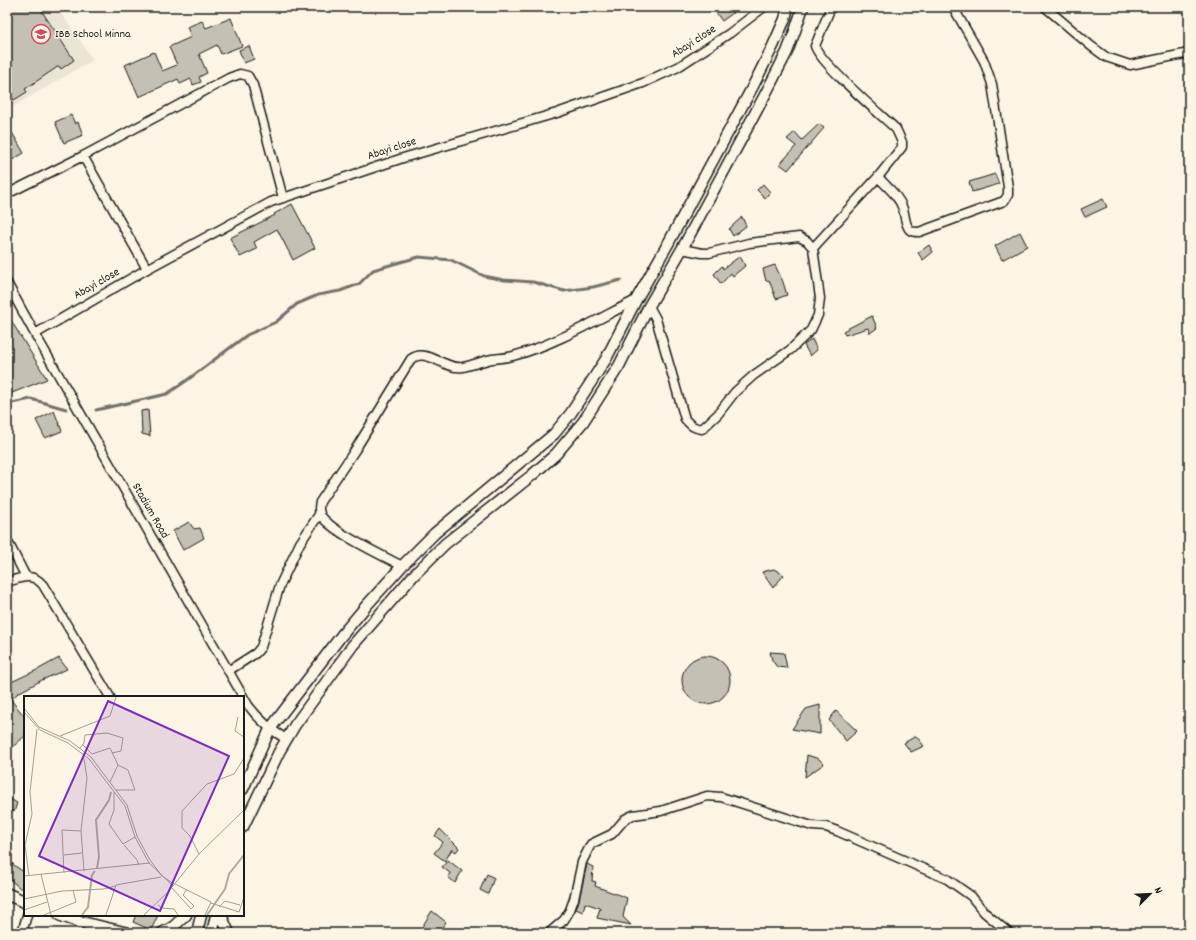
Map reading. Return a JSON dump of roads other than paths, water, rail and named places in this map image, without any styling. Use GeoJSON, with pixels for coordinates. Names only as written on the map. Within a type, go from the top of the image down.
{"type":"FeatureCollection","features":[{"type":"Feature","properties":{"kind":"main road"},"geometry":{"type":"LineString","coordinates":[[7,894],[24,902]]}},
{"type":"Feature","properties":{"kind":"main road"},"geometry":{"type":"LineString","coordinates":[[63,916],[80,922],[126,933]]}},
{"type":"Feature","properties":{"kind":"street","name":"Abayi close"},"geometry":{"type":"LineString","coordinates":[[35,334],[147,269],[257,209],[283,198],[403,158],[557,113],[643,83],[678,67],[730,33],[764,7]]}},
{"type":"Feature","properties":{"kind":"street"},"geometry":{"type":"LineString","coordinates":[[244,787],[270,729],[341,636],[402,566],[435,533],[554,434],[571,413],[606,359],[636,300],[753,86],[785,19],[788,7]]}},
{"type":"Feature","properties":{"kind":"street"},"geometry":{"type":"LineString","coordinates":[[244,824],[286,739],[353,645],[413,576],[445,544],[531,476],[556,454],[583,422],[619,366],[649,306],[682,249],[787,52],[803,7]]}},
{"type":"Feature","properties":{"kind":"street"},"geometry":{"type":"LineString","coordinates":[[813,248],[878,177],[902,147],[902,142],[896,129],[830,67],[817,51],[815,46],[831,7]]}},
{"type":"Feature","properties":{"kind":"street"},"geometry":{"type":"LineString","coordinates":[[878,177],[899,199],[904,210],[908,227],[914,232],[919,232],[1004,201],[1008,195],[992,84],[984,61],[953,7]]}},
{"type":"Feature","properties":{"kind":"street"},"geometry":{"type":"LineString","coordinates":[[1045,7],[1106,57],[1130,65],[1189,53]]}},
{"type":"Feature","properties":{"kind":"street"},"geometry":{"type":"LineString","coordinates":[[7,194],[83,156],[228,78],[240,74],[248,76],[253,85],[283,198]]}},
{"type":"Feature","properties":{"kind":"street"},"geometry":{"type":"LineString","coordinates":[[83,156],[147,269]]}},
{"type":"Feature","properties":{"kind":"street"},"geometry":{"type":"LineString","coordinates":[[649,306],[656,319],[685,419],[695,428],[702,428],[718,414],[740,388],[754,375],[790,350],[811,330],[818,315],[820,298],[813,248],[807,241],[799,237],[749,243],[702,253],[682,249]]}},
{"type":"Feature","properties":{"kind":"street","name":"Stadium Road"},"geometry":{"type":"LineString","coordinates":[[7,283],[243,696]]}},
{"type":"Feature","properties":{"kind":"street"},"geometry":{"type":"LineString","coordinates":[[402,566],[345,535],[325,520],[320,513],[319,507],[320,502],[355,450],[411,358],[419,354],[454,367],[462,367],[495,358],[513,356],[544,345],[636,300]]}},
{"type":"Feature","properties":{"kind":"street"},"geometry":{"type":"LineString","coordinates":[[228,671],[256,653],[261,647],[280,585],[300,543],[320,513]]}},
{"type":"Feature","properties":{"kind":"street"},"geometry":{"type":"LineString","coordinates":[[7,540],[26,577]]}},
{"type":"Feature","properties":{"kind":"street"},"geometry":{"type":"LineString","coordinates":[[7,582],[26,577],[38,580],[43,585],[109,696]]}},
{"type":"Feature","properties":{"kind":"street","name":"Stadium Road"},"geometry":{"type":"LineString","coordinates":[[244,698],[255,714],[270,729],[286,739]]}},
{"type":"Feature","properties":{"kind":"street"},"geometry":{"type":"LineString","coordinates":[[550,933],[564,920],[570,910],[582,862],[591,844],[612,834],[625,819],[633,815],[661,811],[707,796],[721,797],[812,826],[826,827],[947,879],[971,896],[984,912],[1009,933]]}},
{"type":"Feature","properties":{"kind":"street"},"geometry":{"type":"LineString","coordinates":[[22,933],[27,916]]}},
{"type":"Feature","properties":{"kind":"street"},"geometry":{"type":"LineString","coordinates":[[162,933],[173,927],[185,916]]}},
{"type":"Feature","properties":{"kind":"street"},"geometry":{"type":"LineString","coordinates":[[197,933],[201,916]]}},
{"type":"Feature","properties":{"kind":"street"},"geometry":{"type":"LineString","coordinates":[[212,933],[216,916]]}},
{"type":"Feature","properties":{"kind":"street"},"geometry":{"type":"LineString","coordinates":[[221,916],[229,933]]}},
{"type":"Feature","properties":{"kind":"waterway"},"geometry":{"type":"LineString","coordinates":[[96,410],[167,394],[247,335],[276,322],[297,304],[318,295],[340,291],[359,284],[373,270],[419,257],[451,260],[484,276],[504,280],[533,282],[564,291],[593,287],[621,280]]}},
{"type":"Feature","properties":{"kind":"waterway"},"geometry":{"type":"LineString","coordinates":[[7,404],[31,399],[66,409]]}},
{"type":"Feature","properties":{"kind":"place","name":"IBB School Minna"},"geometry":{"type":"Point","coordinates":[41,34]}}]}
